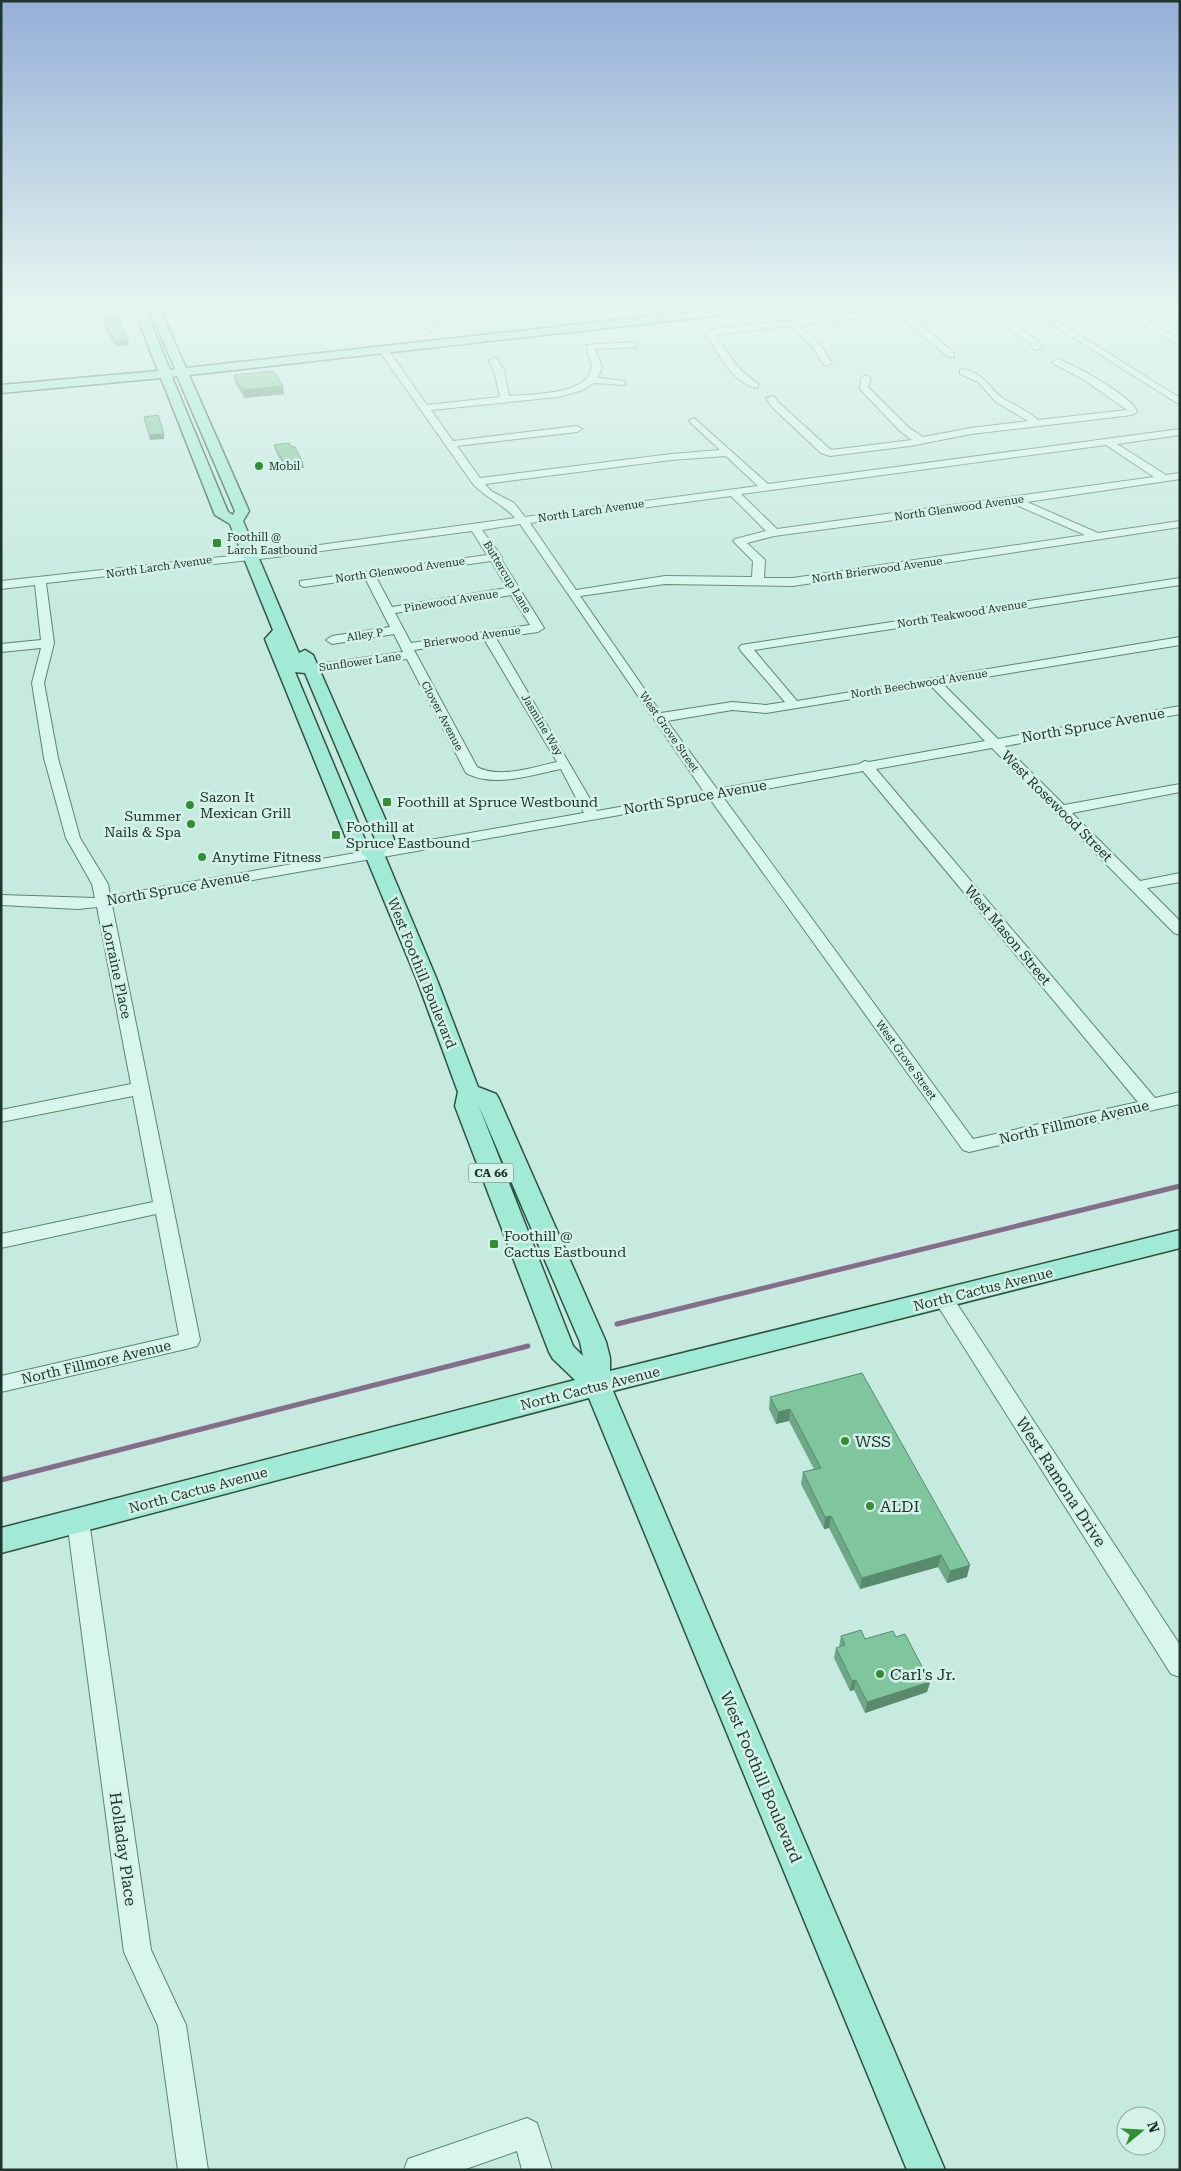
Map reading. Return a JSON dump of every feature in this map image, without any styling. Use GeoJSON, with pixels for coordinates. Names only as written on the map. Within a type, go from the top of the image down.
{"type":"FeatureCollection","features":[{"type":"Feature","properties":{"kind":"main road"},"geometry":{"type":"LineString","coordinates":[[178,407],[222,515],[236,521],[248,555],[282,630],[299,641],[384,839],[374,854]]}},
{"type":"Feature","properties":{"kind":"main road"},"geometry":{"type":"LineString","coordinates":[[198,407],[242,511],[236,521]]}},
{"type":"Feature","properties":{"kind":"main road"},"geometry":{"type":"LineString","coordinates":[[185,426],[198,432],[205,449],[218,453]]}},
{"type":"Feature","properties":{"kind":"main road"},"geometry":{"type":"LineString","coordinates":[[204,470],[214,474],[229,504],[239,504]]}},
{"type":"Feature","properties":{"kind":"main road","name":"West Foothill Boulevard"},"geometry":{"type":"LineString","coordinates":[[282,630],[273,639],[358,845],[374,854],[427,980],[469,1092],[466,1106],[562,1352],[597,1385],[926,2170]]}},
{"type":"Feature","properties":{"kind":"main road","name":"North Cactus Avenue"},"geometry":{"type":"LineString","coordinates":[[1,1541],[597,1385],[1180,1239]]}},
{"type":"Feature","properties":{"kind":"street"},"geometry":{"type":"LineString","coordinates":[[425,408],[431,407]]}},
{"type":"Feature","properties":{"kind":"street"},"geometry":{"type":"LineString","coordinates":[[778,407],[825,451],[830,453],[921,441],[971,431],[1128,413],[1133,410],[1129,407]]}},
{"type":"Feature","properties":{"kind":"street"},"geometry":{"type":"LineString","coordinates":[[883,407],[904,429],[921,441]]}},
{"type":"Feature","properties":{"kind":"street"},"geometry":{"type":"LineString","coordinates":[[1013,407],[1024,413],[1037,424]]}},
{"type":"Feature","properties":{"kind":"street","name":"West Grove Street"},"geometry":{"type":"LineString","coordinates":[[425,408],[477,482],[487,493],[510,505],[522,520],[658,718],[969,1146]]}},
{"type":"Feature","properties":{"kind":"street"},"geometry":{"type":"LineString","coordinates":[[694,421],[765,487]]}},
{"type":"Feature","properties":{"kind":"street"},"geometry":{"type":"LineString","coordinates":[[451,444],[578,429]]}},
{"type":"Feature","properties":{"kind":"street"},"geometry":{"type":"LineString","coordinates":[[991,429],[1023,453]]}},
{"type":"Feature","properties":{"kind":"street"},"geometry":{"type":"LineString","coordinates":[[971,431],[1004,455]]}},
{"type":"Feature","properties":{"kind":"street","name":"North Larch Avenue"},"geometry":{"type":"LineString","coordinates":[[1,585],[75,578],[248,555],[276,554],[1180,432]]}},
{"type":"Feature","properties":{"kind":"street"},"geometry":{"type":"LineString","coordinates":[[1108,442],[1163,478]]}},
{"type":"Feature","properties":{"kind":"street"},"geometry":{"type":"LineString","coordinates":[[477,482],[671,457],[727,453]]}},
{"type":"Feature","properties":{"kind":"street","name":"North Glenwood Avenue"},"geometry":{"type":"LineString","coordinates":[[758,582],[759,560],[739,541],[774,533],[1015,501],[1180,476]]}},
{"type":"Feature","properties":{"kind":"street"},"geometry":{"type":"LineString","coordinates":[[733,492],[774,533]]}},
{"type":"Feature","properties":{"kind":"street"},"geometry":{"type":"LineString","coordinates":[[1015,501],[1038,513],[1070,523],[1098,537]]}},
{"type":"Feature","properties":{"kind":"street","name":"North Brierwood Avenue"},"geometry":{"type":"LineString","coordinates":[[573,594],[665,580],[703,579],[793,582],[1180,524]]}},
{"type":"Feature","properties":{"kind":"street","name":"Buttercup Lane"},"geometry":{"type":"LineString","coordinates":[[476,527],[496,558],[496,563],[538,628]]}},
{"type":"Feature","properties":{"kind":"street","name":"North Glenwood Avenue"},"geometry":{"type":"LineString","coordinates":[[304,583],[496,558]]}},
{"type":"Feature","properties":{"kind":"street","name":"Clover Avenue"},"geometry":{"type":"LineString","coordinates":[[369,575],[407,651],[471,770],[476,775],[493,776],[565,764]]}},
{"type":"Feature","properties":{"kind":"street"},"geometry":{"type":"LineString","coordinates":[[702,593],[703,579]]}},
{"type":"Feature","properties":{"kind":"street","name":"Lorraine Place"},"geometry":{"type":"LineString","coordinates":[[40,580],[48,643],[38,683],[50,758],[72,837],[100,884],[102,902],[142,1088],[190,1340]]}},
{"type":"Feature","properties":{"kind":"street","name":"North Teakwood Avenue"},"geometry":{"type":"LineString","coordinates":[[794,705],[745,648],[1180,581]]}},
{"type":"Feature","properties":{"kind":"street","name":"Pinewood Avenue"},"geometry":{"type":"LineString","coordinates":[[387,611],[514,591]]}},
{"type":"Feature","properties":{"kind":"street","name":"Brierwood Avenue"},"geometry":{"type":"LineString","coordinates":[[407,651],[488,635],[538,628]]}},
{"type":"Feature","properties":{"kind":"street","name":"Alley P"},"geometry":{"type":"LineString","coordinates":[[332,640],[397,630]]}},
{"type":"Feature","properties":{"kind":"street","name":"Jasmine Way"},"geometry":{"type":"LineString","coordinates":[[488,635],[565,764],[593,816]]}},
{"type":"Feature","properties":{"kind":"street","name":"North Beechwood Avenue"},"geometry":{"type":"LineString","coordinates":[[658,718],[732,706],[766,709],[794,705],[1180,641]]}},
{"type":"Feature","properties":{"kind":"street"},"geometry":{"type":"LineString","coordinates":[[1,648],[48,643]]}},
{"type":"Feature","properties":{"kind":"street","name":"Sunflower Lane"},"geometry":{"type":"LineString","coordinates":[[311,669],[407,651]]}},
{"type":"Feature","properties":{"kind":"street","name":"West Rosewood Street"},"geometry":{"type":"LineString","coordinates":[[934,682],[1180,930]]}},
{"type":"Feature","properties":{"kind":"street","name":"North Spruce Avenue"},"geometry":{"type":"LineString","coordinates":[[1,900],[27,899],[74,904],[102,902],[1180,710]]}},
{"type":"Feature","properties":{"kind":"street","name":"West Mason Street"},"geometry":{"type":"LineString","coordinates":[[865,765],[1150,1104]]}},
{"type":"Feature","properties":{"kind":"street"},"geometry":{"type":"LineString","coordinates":[[1062,810],[1180,788]]}},
{"type":"Feature","properties":{"kind":"street"},"geometry":{"type":"LineString","coordinates":[[1136,886],[1180,877]]}},
{"type":"Feature","properties":{"kind":"street"},"geometry":{"type":"LineString","coordinates":[[1,1116],[142,1088]]}},
{"type":"Feature","properties":{"kind":"street","name":"North Fillmore Avenue"},"geometry":{"type":"LineString","coordinates":[[969,1146],[1180,1098]]}},
{"type":"Feature","properties":{"kind":"street"},"geometry":{"type":"LineString","coordinates":[[1,1241],[164,1206]]}},
{"type":"Feature","properties":{"kind":"street","name":"West Ramona Drive"},"geometry":{"type":"LineString","coordinates":[[943,1298],[1180,1666]]}},
{"type":"Feature","properties":{"kind":"street","name":"North Fillmore Avenue"},"geometry":{"type":"LineString","coordinates":[[1,1384],[190,1340]]}},
{"type":"Feature","properties":{"kind":"street","name":"Holladay Place"},"geometry":{"type":"LineString","coordinates":[[78,1521],[138,1952],[172,2025],[193,2170]]}},
{"type":"Feature","properties":{"kind":"street"},"geometry":{"type":"LineString","coordinates":[[419,2170],[527,2133],[537,2170]]}},
{"type":"Feature","properties":{"kind":"building"},"geometry":{"type":"Polygon","coordinates":[[[158,415],[164,434],[149,435],[144,417],[158,415]]]}},
{"type":"Feature","properties":{"kind":"building"},"geometry":{"type":"Polygon","coordinates":[[[289,443],[290,446],[295,447],[303,463],[290,464],[283,461],[274,445],[289,443]]]}},
{"type":"Feature","properties":{"kind":"building"},"geometry":{"type":"Polygon","coordinates":[[[862,1373],[970,1565],[950,1571],[941,1555],[862,1578],[831,1516],[825,1517],[803,1472],[821,1468],[790,1409],[778,1412],[770,1397],[862,1373]]]}},
{"type":"Feature","properties":{"kind":"building","name":"Carl's Jr."},"geometry":{"type":"Polygon","coordinates":[[[861,1630],[865,1639],[893,1631],[896,1637],[905,1634],[930,1682],[867,1702],[856,1680],[852,1681],[836,1648],[845,1645],[841,1636],[861,1630]]]}},
{"type":"Feature","properties":{"kind":"waterway"},"geometry":{"type":"LineString","coordinates":[[617,1324],[1180,1186]]}},
{"type":"Feature","properties":{"kind":"waterway"},"geometry":{"type":"LineString","coordinates":[[1,1480],[528,1346]]}},
{"type":"Feature","properties":{"kind":"place","name":"Mobil"},"geometry":{"type":"Point","coordinates":[259,466]}},
{"type":"Feature","properties":{"kind":"place","name":"Foothill @ Larch Eastbound"},"geometry":{"type":"Point","coordinates":[217,543]}},
{"type":"Feature","properties":{"kind":"place","name":"Foothill at Spruce Westbound"},"geometry":{"type":"Point","coordinates":[387,802]}},
{"type":"Feature","properties":{"kind":"place","name":"Sazon It Mexican Grill"},"geometry":{"type":"Point","coordinates":[190,805]}},
{"type":"Feature","properties":{"kind":"place","name":"Summer Nails & Spa"},"geometry":{"type":"Point","coordinates":[191,824]}},
{"type":"Feature","properties":{"kind":"place","name":"Foothill at Spruce Eastbound"},"geometry":{"type":"Point","coordinates":[336,835]}},
{"type":"Feature","properties":{"kind":"place","name":"Anytime Fitness"},"geometry":{"type":"Point","coordinates":[202,857]}},
{"type":"Feature","properties":{"kind":"place","name":"Foothill @ Cactus Eastbound"},"geometry":{"type":"Point","coordinates":[494,1244]}},
{"type":"Feature","properties":{"kind":"place","name":"WSS"},"geometry":{"type":"Point","coordinates":[845,1441]}},
{"type":"Feature","properties":{"kind":"place","name":"ALDI"},"geometry":{"type":"Point","coordinates":[870,1506]}},
{"type":"Feature","properties":{"kind":"place","name":"Carl's Jr."},"geometry":{"type":"Point","coordinates":[880,1674]}}]}
